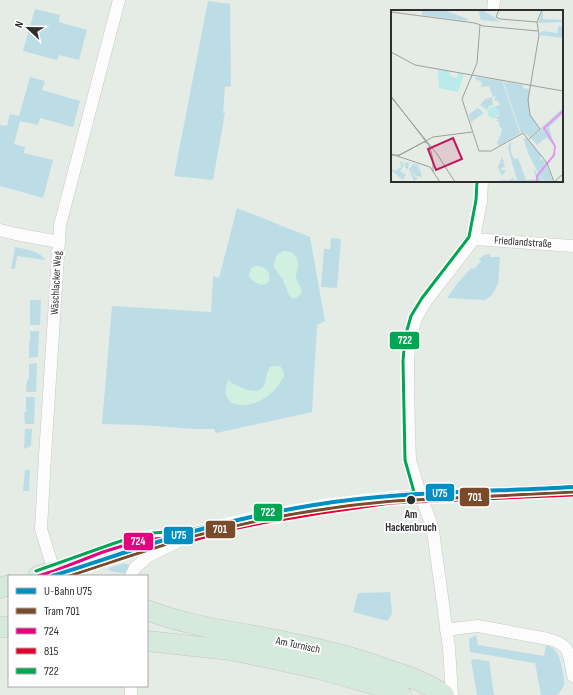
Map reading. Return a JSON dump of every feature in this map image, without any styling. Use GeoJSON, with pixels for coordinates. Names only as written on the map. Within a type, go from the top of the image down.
{"type":"FeatureCollection","features":[{"type":"Feature","properties":{"kind":"main road"},"geometry":{"type":"LineString","coordinates":[[46,574],[65,572],[73,575]]}},
{"type":"Feature","properties":{"kind":"main road","name":"Am Turnisch"},"geometry":{"type":"LineString","coordinates":[[148,610],[204,627],[330,652],[379,666],[421,681],[444,695]]}},
{"type":"Feature","properties":{"kind":"main road","name":"Am Turnisch"},"geometry":{"type":"LineString","coordinates":[[148,641],[230,650],[319,669],[380,686],[402,695]]}},
{"type":"Feature","properties":{"kind":"street","name":"Wäschlacker Weg"},"geometry":{"type":"LineString","coordinates":[[46,574],[41,529],[60,225],[120,0]]}},
{"type":"Feature","properties":{"kind":"street"},"geometry":{"type":"LineString","coordinates":[[493,10],[494,0]]}},
{"type":"Feature","properties":{"kind":"street"},"geometry":{"type":"LineString","coordinates":[[452,695],[449,648],[433,531],[410,460],[408,361],[410,338],[416,318],[426,301],[474,239],[481,201],[482,182]]}},
{"type":"Feature","properties":{"kind":"street"},"geometry":{"type":"LineString","coordinates":[[0,230],[59,242]]}},
{"type":"Feature","properties":{"kind":"street","name":"Friedlandstraße"},"geometry":{"type":"LineString","coordinates":[[474,239],[573,246]]}},
{"type":"Feature","properties":{"kind":"street"},"geometry":{"type":"LineString","coordinates":[[132,575],[135,568],[148,556],[190,536],[227,525],[260,518],[380,499],[573,490]]}},
{"type":"Feature","properties":{"kind":"street"},"geometry":{"type":"LineString","coordinates":[[46,574],[103,552],[142,540],[190,536]]}},
{"type":"Feature","properties":{"kind":"street"},"geometry":{"type":"LineString","coordinates":[[446,630],[478,626],[559,642],[569,654],[573,676]]}},
{"type":"Feature","properties":{"kind":"shaded area"},"geometry":{"type":"Polygon","coordinates":[[[208,1],[230,4],[231,86],[225,87],[223,113],[225,113],[213,180],[174,176],[208,1]]]}},
{"type":"Feature","properties":{"kind":"shaded area"},"geometry":{"type":"Polygon","coordinates":[[[35,9],[60,15],[59,22],[87,30],[79,60],[59,55],[57,60],[23,51],[35,9]]]}},
{"type":"Feature","properties":{"kind":"shaded area"},"geometry":{"type":"Polygon","coordinates":[[[30,77],[45,81],[42,90],[80,101],[73,127],[40,118],[38,125],[20,121],[14,144],[25,147],[24,153],[53,160],[43,198],[0,186],[0,125],[7,126],[10,114],[19,116],[30,77]]]}},
{"type":"Feature","properties":{"kind":"shaded area"},"geometry":{"type":"Polygon","coordinates":[[[237,208],[310,237],[325,321],[317,325],[312,412],[216,433],[214,429],[102,424],[112,306],[211,312],[213,276],[219,278],[237,208]]]}},
{"type":"Feature","properties":{"kind":"shaded area"},"geometry":{"type":"Polygon","coordinates":[[[331,238],[341,239],[337,288],[321,287],[324,249],[330,249],[331,238]]]}},
{"type":"Feature","properties":{"kind":"shaded area"},"geometry":{"type":"Polygon","coordinates":[[[15,247],[36,252],[45,260],[17,256],[15,269],[11,269],[15,247]]]}},
{"type":"Feature","properties":{"kind":"shaded area"},"geometry":{"type":"Polygon","coordinates":[[[490,254],[490,257],[500,257],[498,284],[491,296],[485,300],[447,298],[471,268],[474,269],[481,261],[479,259],[484,255],[490,254]]]}},
{"type":"Feature","properties":{"kind":"shaded area"},"geometry":{"type":"Polygon","coordinates":[[[30,300],[41,300],[40,325],[30,325],[30,300]]]}},
{"type":"Feature","properties":{"kind":"shaded area"},"geometry":{"type":"Polygon","coordinates":[[[30,331],[39,331],[38,357],[29,358],[30,331]]]}},
{"type":"Feature","properties":{"kind":"shaded area"},"geometry":{"type":"Polygon","coordinates":[[[37,363],[36,392],[26,392],[27,380],[29,379],[29,364],[37,363]]]}},
{"type":"Feature","properties":{"kind":"shaded area"},"geometry":{"type":"Polygon","coordinates":[[[26,397],[35,397],[34,424],[25,424],[24,412],[26,412],[26,397]]]}},
{"type":"Feature","properties":{"kind":"shaded area"},"geometry":{"type":"Polygon","coordinates":[[[25,429],[32,429],[31,446],[24,449],[25,429]]]}},
{"type":"Feature","properties":{"kind":"shaded area"},"geometry":{"type":"Polygon","coordinates":[[[25,470],[30,470],[29,491],[23,491],[25,470]]]}},
{"type":"Feature","properties":{"kind":"shaded area"},"geometry":{"type":"Polygon","coordinates":[[[125,563],[129,566],[126,574],[110,571],[108,569],[108,568],[125,563]]]}},
{"type":"Feature","properties":{"kind":"shaded area"},"geometry":{"type":"Polygon","coordinates":[[[390,592],[392,612],[387,621],[353,612],[358,593],[390,592]]]}},
{"type":"Feature","properties":{"kind":"shaded area"},"geometry":{"type":"Polygon","coordinates":[[[476,635],[478,645],[544,656],[546,645],[550,646],[556,651],[559,657],[564,683],[562,689],[557,695],[541,695],[535,663],[470,652],[469,639],[476,635]]]}},
{"type":"Feature","properties":{"kind":"shaded area"},"geometry":{"type":"Polygon","coordinates":[[[471,660],[489,661],[494,695],[477,695],[471,660]]]}},
{"type":"Feature","properties":{"kind":"sand"},"geometry":{"type":"Polygon","coordinates":[[[285,251],[293,253],[297,258],[298,265],[296,278],[302,291],[296,298],[292,298],[289,295],[283,280],[274,267],[276,256],[285,251]]]}},
{"type":"Feature","properties":{"kind":"sand"},"geometry":{"type":"Polygon","coordinates":[[[255,266],[262,267],[267,270],[269,279],[267,283],[263,285],[257,283],[249,277],[251,268],[255,266]]]}},
{"type":"Feature","properties":{"kind":"sand"},"geometry":{"type":"Polygon","coordinates":[[[280,366],[283,370],[284,376],[276,388],[265,398],[257,402],[243,405],[232,403],[228,399],[226,388],[228,380],[247,390],[257,391],[264,385],[270,367],[280,366]]]}},
{"type":"Feature","properties":{"kind":"tram line","name":"701"},"geometry":{"type":"LineString","coordinates":[[72,575],[190,537],[265,519],[316,510],[393,501],[573,492]]}},
{"type":"Feature","properties":{"kind":"tram line"},"geometry":{"type":"LineString","coordinates":[[106,559],[161,548]]}},
{"type":"Feature","properties":{"kind":"metro line","name":"U75"},"geometry":{"type":"LineString","coordinates":[[55,575],[187,533],[234,521],[298,508],[346,500],[411,494],[573,487]]}},
{"type":"Feature","properties":{"kind":"transit line","name":"722"},"geometry":{"type":"LineString","coordinates":[[36,571],[139,535],[185,531],[252,515],[324,502],[414,492],[405,460],[403,361],[405,337],[411,316],[422,298],[469,237],[476,200],[477,182]]}},
{"type":"Feature","properties":{"kind":"transit line","name":"724"},"geometry":{"type":"LineString","coordinates":[[41,575],[103,552],[142,540],[190,536],[227,525],[320,508],[391,498],[573,490]]}},
{"type":"Feature","properties":{"kind":"transit line","name":"815"},"geometry":{"type":"LineString","coordinates":[[58,575],[105,557],[143,545],[191,541],[228,530],[321,513],[391,503],[573,495]]}},
{"type":"Feature","properties":{"kind":"place","name":"Am Hackenbruch"},"geometry":{"type":"Point","coordinates":[411,500]}}]}
